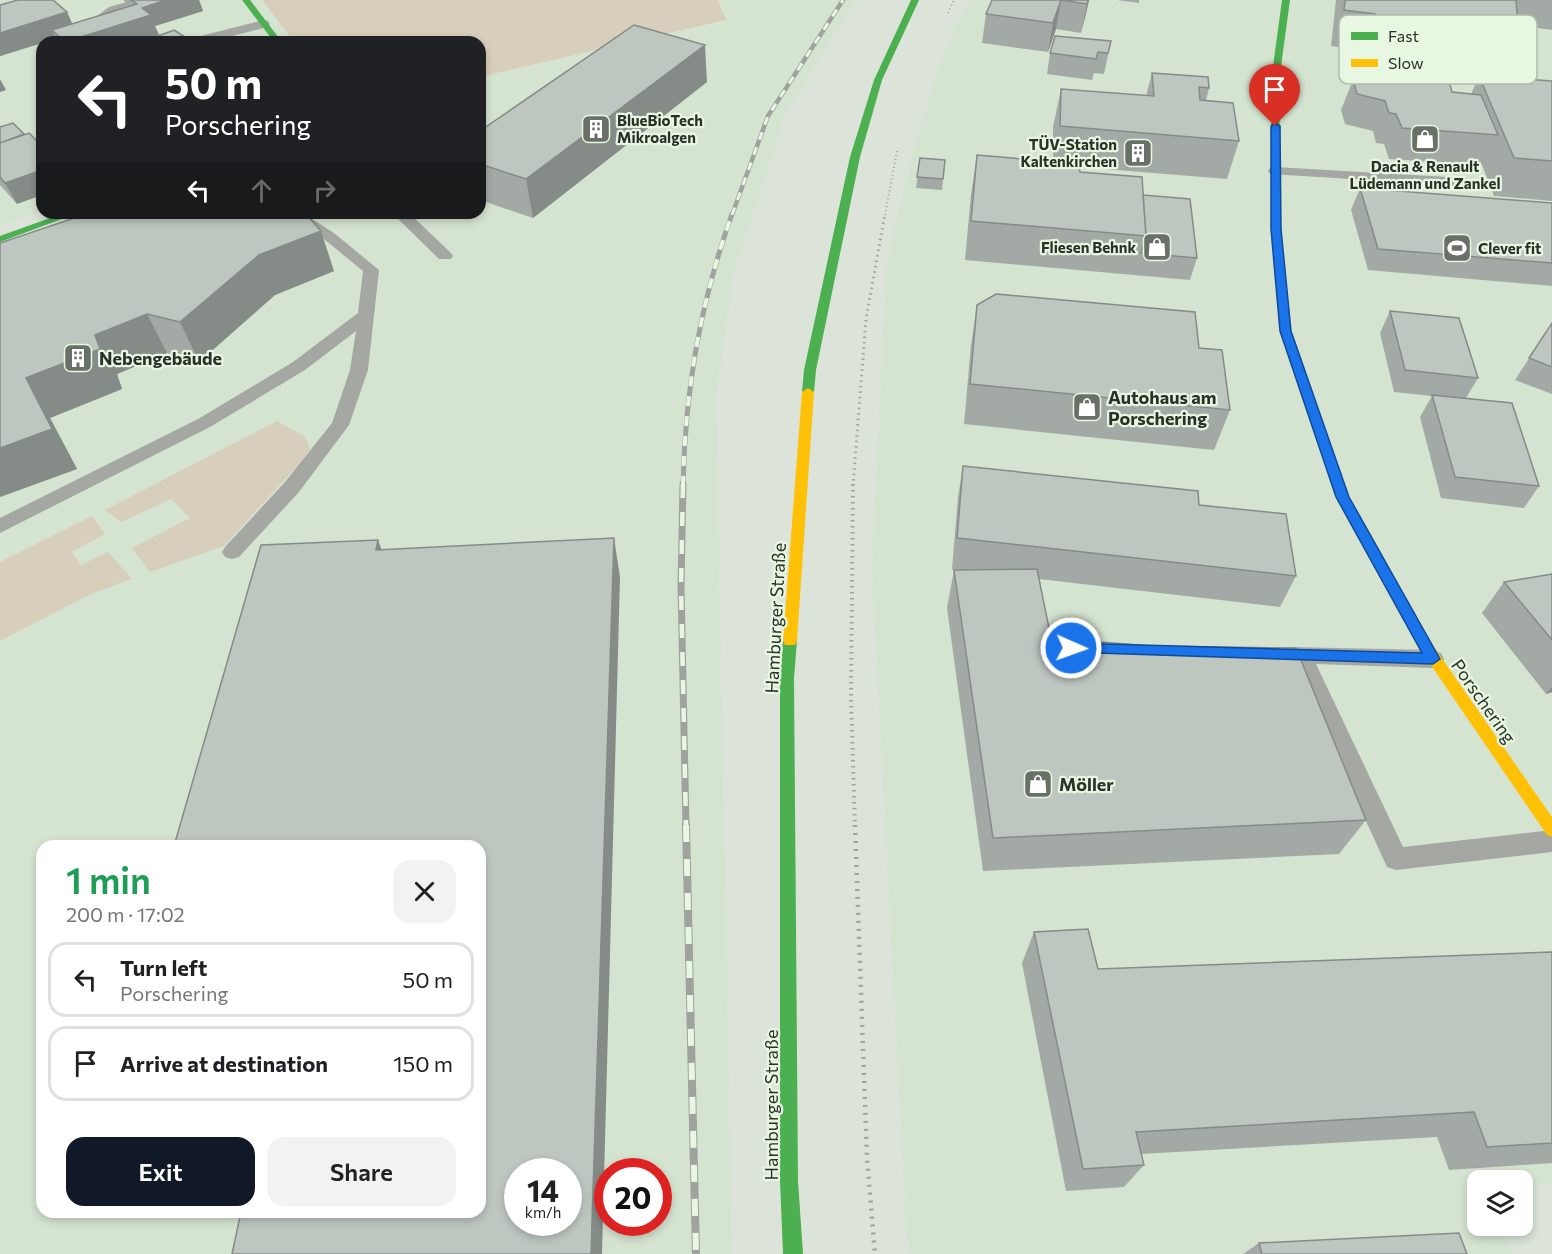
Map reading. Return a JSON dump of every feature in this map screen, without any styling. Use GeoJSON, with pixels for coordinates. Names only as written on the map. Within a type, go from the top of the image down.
{"type":"FeatureCollection","features":[{"type":"Feature","properties":{"kind":"street"},"geometry":{"type":"LineString","coordinates":[[246,0],[273,36]]}},
{"type":"Feature","properties":{"kind":"street","name":"Hamburger Straße"},"geometry":{"type":"LineString","coordinates":[[793,1254],[789,1181],[788,678],[810,370],[855,157],[878,80],[915,0]]}},
{"type":"Feature","properties":{"kind":"street","name":"Porschering"},"geometry":{"type":"LineString","coordinates":[[1286,0],[1275,81],[1276,229],[1286,331],[1342,497],[1433,659],[1552,830]]}},
{"type":"Feature","properties":{"kind":"street"},"geometry":{"type":"LineString","coordinates":[[0,239],[56,219]]}},
{"type":"Feature","properties":{"kind":"lane"},"geometry":{"type":"LineString","coordinates":[[80,36],[113,10],[147,0]]}},
{"type":"Feature","properties":{"kind":"lane"},"geometry":{"type":"LineString","coordinates":[[217,36],[264,24]]}},
{"type":"Feature","properties":{"kind":"lane"},"geometry":{"type":"LineString","coordinates":[[1275,171],[1465,182]]}},
{"type":"Feature","properties":{"kind":"lane"},"geometry":{"type":"LineString","coordinates":[[232,552],[292,487],[340,425],[359,370],[371,270],[329,236],[302,219]]}},
{"type":"Feature","properties":{"kind":"lane"},"geometry":{"type":"LineString","coordinates":[[406,219],[445,256]]}},
{"type":"Feature","properties":{"kind":"lane"},"geometry":{"type":"LineString","coordinates":[[0,526],[204,423],[299,366],[366,315]]}},
{"type":"Feature","properties":{"kind":"lane"},"geometry":{"type":"LineString","coordinates":[[1266,654],[1433,659]]}},
{"type":"Feature","properties":{"kind":"lane"},"geometry":{"type":"LineString","coordinates":[[1301,655],[1396,859],[1552,841]]}},
{"type":"Feature","properties":{"kind":"path"},"geometry":{"type":"LineString","coordinates":[[944,20],[954,0]]}},
{"type":"Feature","properties":{"kind":"path"},"geometry":{"type":"LineString","coordinates":[[875,1254],[867,1158],[851,698],[853,476],[866,319],[898,144]]}},
{"type":"Feature","properties":{"kind":"shaded area"},"geometry":{"type":"Polygon","coordinates":[[[0,0],[262,0],[289,36],[36,36],[36,213],[0,226],[0,0]]]}},
{"type":"Feature","properties":{"kind":"shaded area"},"geometry":{"type":"Polygon","coordinates":[[[262,0],[718,0],[726,20],[486,76],[486,36],[289,36],[262,0]]]}},
{"type":"Feature","properties":{"kind":"shaded area"},"geometry":{"type":"Polygon","coordinates":[[[718,0],[856,0],[786,113],[734,271],[716,395],[732,1254],[0,1254],[0,254],[99,219],[486,219],[486,76],[726,21],[718,0]]]}},
{"type":"Feature","properties":{"kind":"shaded area"},"geometry":{"type":"Polygon","coordinates":[[[971,0],[1552,0],[1552,1184],[1533,1185],[1533,1170],[1467,1170],[1467,1236],[1505,1236],[1512,1254],[910,1254],[906,1227],[872,569],[886,269],[914,148],[946,46],[971,0]]]}},
{"type":"Feature","properties":{"kind":"shaded area"},"geometry":{"type":"Polygon","coordinates":[[[277,421],[304,436],[310,449],[300,463],[224,546],[150,572],[132,548],[190,518],[171,499],[121,522],[105,510],[277,421]]]}},
{"type":"Feature","properties":{"kind":"shaded area"},"geometry":{"type":"Polygon","coordinates":[[[92,516],[105,534],[72,552],[81,565],[108,552],[132,579],[91,594],[0,641],[0,562],[92,516]]]}},
{"type":"Feature","properties":{"kind":"building"},"geometry":{"type":"Polygon","coordinates":[[[18,0],[53,0],[67,12],[0,33],[0,5],[18,0]]]}},
{"type":"Feature","properties":{"kind":"building"},"geometry":{"type":"Polygon","coordinates":[[[131,0],[166,0],[142,8],[151,15],[84,36],[58,36],[52,30],[137,4],[131,0]]]}},
{"type":"Feature","properties":{"kind":"building"},"geometry":{"type":"Polygon","coordinates":[[[992,0],[1061,0],[1053,23],[986,14],[992,0]]]}},
{"type":"Feature","properties":{"kind":"building"},"geometry":{"type":"Polygon","coordinates":[[[1061,0],[1088,0],[1087,4],[1061,0]]]}},
{"type":"Feature","properties":{"kind":"building"},"geometry":{"type":"Polygon","coordinates":[[[1345,0],[1516,0],[1517,15],[1375,15],[1344,10],[1345,0]]]}},
{"type":"Feature","properties":{"kind":"building"},"geometry":{"type":"Polygon","coordinates":[[[634,25],[705,45],[526,179],[486,166],[486,127],[634,25]]]}},
{"type":"Feature","properties":{"kind":"building"},"geometry":{"type":"Polygon","coordinates":[[[174,30],[184,36],[158,36],[174,30]]]}},
{"type":"Feature","properties":{"kind":"building"},"geometry":{"type":"Polygon","coordinates":[[[1055,36],[1111,41],[1108,53],[1098,52],[1096,59],[1050,53],[1055,36]]]}},
{"type":"Feature","properties":{"kind":"building"},"geometry":{"type":"Polygon","coordinates":[[[1152,73],[1208,77],[1209,88],[1199,87],[1200,100],[1233,103],[1239,141],[1060,126],[1061,89],[1154,96],[1152,73]]]}},
{"type":"Feature","properties":{"kind":"building"},"geometry":{"type":"Polygon","coordinates":[[[1537,80],[1552,81],[1552,161],[1514,158],[1482,84],[1537,84],[1537,80]]]}},
{"type":"Feature","properties":{"kind":"building"},"geometry":{"type":"Polygon","coordinates":[[[1354,84],[1450,84],[1452,92],[1481,95],[1498,135],[1402,128],[1396,114],[1389,113],[1385,101],[1357,94],[1354,84]]]}},
{"type":"Feature","properties":{"kind":"building"},"geometry":{"type":"Polygon","coordinates":[[[13,123],[24,134],[0,143],[0,127],[13,123]]]}},
{"type":"Feature","properties":{"kind":"building"},"geometry":{"type":"Polygon","coordinates":[[[29,133],[36,140],[36,172],[5,183],[0,177],[0,143],[29,133]]]}},
{"type":"Feature","properties":{"kind":"building"},"geometry":{"type":"Polygon","coordinates":[[[977,155],[1079,164],[1080,172],[1142,177],[1146,236],[971,221],[977,155]]]}},
{"type":"Feature","properties":{"kind":"building"},"geometry":{"type":"Polygon","coordinates":[[[920,158],[945,160],[943,179],[917,177],[920,158]]]}},
{"type":"Feature","properties":{"kind":"building"},"geometry":{"type":"Polygon","coordinates":[[[1360,188],[1552,203],[1552,263],[1378,249],[1360,188]]]}},
{"type":"Feature","properties":{"kind":"building"},"geometry":{"type":"Polygon","coordinates":[[[1143,195],[1190,199],[1197,258],[1141,253],[1146,236],[1143,195]]]}},
{"type":"Feature","properties":{"kind":"building"},"geometry":{"type":"Polygon","coordinates":[[[71,219],[310,219],[321,231],[259,255],[180,322],[147,314],[95,335],[100,349],[26,378],[52,429],[0,448],[0,243],[71,219]]]}},
{"type":"Feature","properties":{"kind":"building"},"geometry":{"type":"Polygon","coordinates":[[[996,294],[1195,312],[1199,348],[1222,350],[1230,410],[970,384],[977,305],[996,294]]]}},
{"type":"Feature","properties":{"kind":"building"},"geometry":{"type":"Polygon","coordinates":[[[1390,311],[1459,318],[1478,378],[1405,370],[1390,311]]]}},
{"type":"Feature","properties":{"kind":"building"},"geometry":{"type":"Polygon","coordinates":[[[1552,323],[1552,367],[1529,358],[1552,323]]]}},
{"type":"Feature","properties":{"kind":"building"},"geometry":{"type":"Polygon","coordinates":[[[1432,395],[1512,403],[1539,486],[1455,477],[1432,395]]]}},
{"type":"Feature","properties":{"kind":"building"},"geometry":{"type":"Polygon","coordinates":[[[963,466],[1198,491],[1199,505],[1286,514],[1296,576],[957,538],[963,466]]]}},
{"type":"Feature","properties":{"kind":"building"},"geometry":{"type":"Polygon","coordinates":[[[614,538],[591,1254],[232,1254],[240,1218],[486,1218],[486,840],[176,840],[261,545],[378,540],[376,550],[614,538]]]}},
{"type":"Feature","properties":{"kind":"building"},"geometry":{"type":"Polygon","coordinates":[[[1037,569],[1051,638],[1151,646],[1296,648],[1366,820],[993,838],[954,570],[1037,569]]]}},
{"type":"Feature","properties":{"kind":"building"},"geometry":{"type":"Polygon","coordinates":[[[1552,574],[1552,640],[1504,582],[1552,574]]]}},
{"type":"Feature","properties":{"kind":"building"},"geometry":{"type":"Polygon","coordinates":[[[1088,929],[1098,969],[1552,952],[1552,1143],[1487,1147],[1474,1112],[1136,1132],[1144,1165],[1083,1169],[1034,932],[1088,929]]]}},
{"type":"Feature","properties":{"kind":"building"},"geometry":{"type":"Polygon","coordinates":[[[1459,1233],[1467,1254],[1262,1254],[1259,1243],[1459,1233]]]}},
{"type":"Feature","properties":{"kind":"railway"},"geometry":{"type":"LineString","coordinates":[[732,215],[768,116],[843,0]]}},
{"type":"Feature","properties":{"kind":"railway"},"geometry":{"type":"LineString","coordinates":[[683,486],[687,416],[696,348],[711,281],[732,214]]}},
{"type":"Feature","properties":{"kind":"railway"},"geometry":{"type":"LineString","coordinates":[[683,484],[681,586],[686,826]]}},
{"type":"Feature","properties":{"kind":"railway"},"geometry":{"type":"LineString","coordinates":[[686,825],[696,1254]]}},
{"type":"Feature","properties":{"kind":"traffic: fast"},"geometry":{"type":"LineString","coordinates":[[246,0],[273,36]]}},
{"type":"Feature","properties":{"kind":"traffic: fast"},"geometry":{"type":"LineString","coordinates":[[808,392],[810,370],[855,157],[878,80],[915,0]]}},
{"type":"Feature","properties":{"kind":"traffic: fast"},"geometry":{"type":"LineString","coordinates":[[1286,0],[1275,81],[1276,229],[1286,331],[1342,497],[1427,648]]}},
{"type":"Feature","properties":{"kind":"traffic: fast"},"geometry":{"type":"LineString","coordinates":[[0,239],[56,219]]}},
{"type":"Feature","properties":{"kind":"traffic: fast"},"geometry":{"type":"LineString","coordinates":[[790,641],[787,678],[789,1181],[793,1254]]}},
{"type":"Feature","properties":{"kind":"traffic: slow"},"geometry":{"type":"LineString","coordinates":[[790,641],[808,392]]}},
{"type":"Feature","properties":{"kind":"traffic: slow"},"geometry":{"type":"LineString","coordinates":[[1427,648],[1552,830]]}},
{"type":"Feature","properties":{"kind":"place","name":"BlueBioTech Mikroalgen"},"geometry":{"type":"Point","coordinates":[596,129]}},
{"type":"Feature","properties":{"kind":"place","name":"Dacia & Renault Lüdemann und Zankel"},"geometry":{"type":"Point","coordinates":[1425,139]}},
{"type":"Feature","properties":{"kind":"place","name":"TÜV-Station Kaltenkirchen"},"geometry":{"type":"Point","coordinates":[1138,153]}},
{"type":"Feature","properties":{"kind":"place","name":"Fliesen Behnk"},"geometry":{"type":"Point","coordinates":[1157,247]}},
{"type":"Feature","properties":{"kind":"place","name":"Clever fit"},"geometry":{"type":"Point","coordinates":[1457,248]}},
{"type":"Feature","properties":{"kind":"place","name":"Nebengebäude"},"geometry":{"type":"Point","coordinates":[78,358]}},
{"type":"Feature","properties":{"kind":"place","name":"Autohaus am Porschering"},"geometry":{"type":"Point","coordinates":[1087,407]}},
{"type":"Feature","properties":{"kind":"place","name":"Möller"},"geometry":{"type":"Point","coordinates":[1038,784]}},
{"type":"Feature","properties":{"kind":"route"},"geometry":{"type":"LineString","coordinates":[[1071,648],[1433,659],[1342,497],[1286,331],[1276,229],[1275,126]]}}]}
